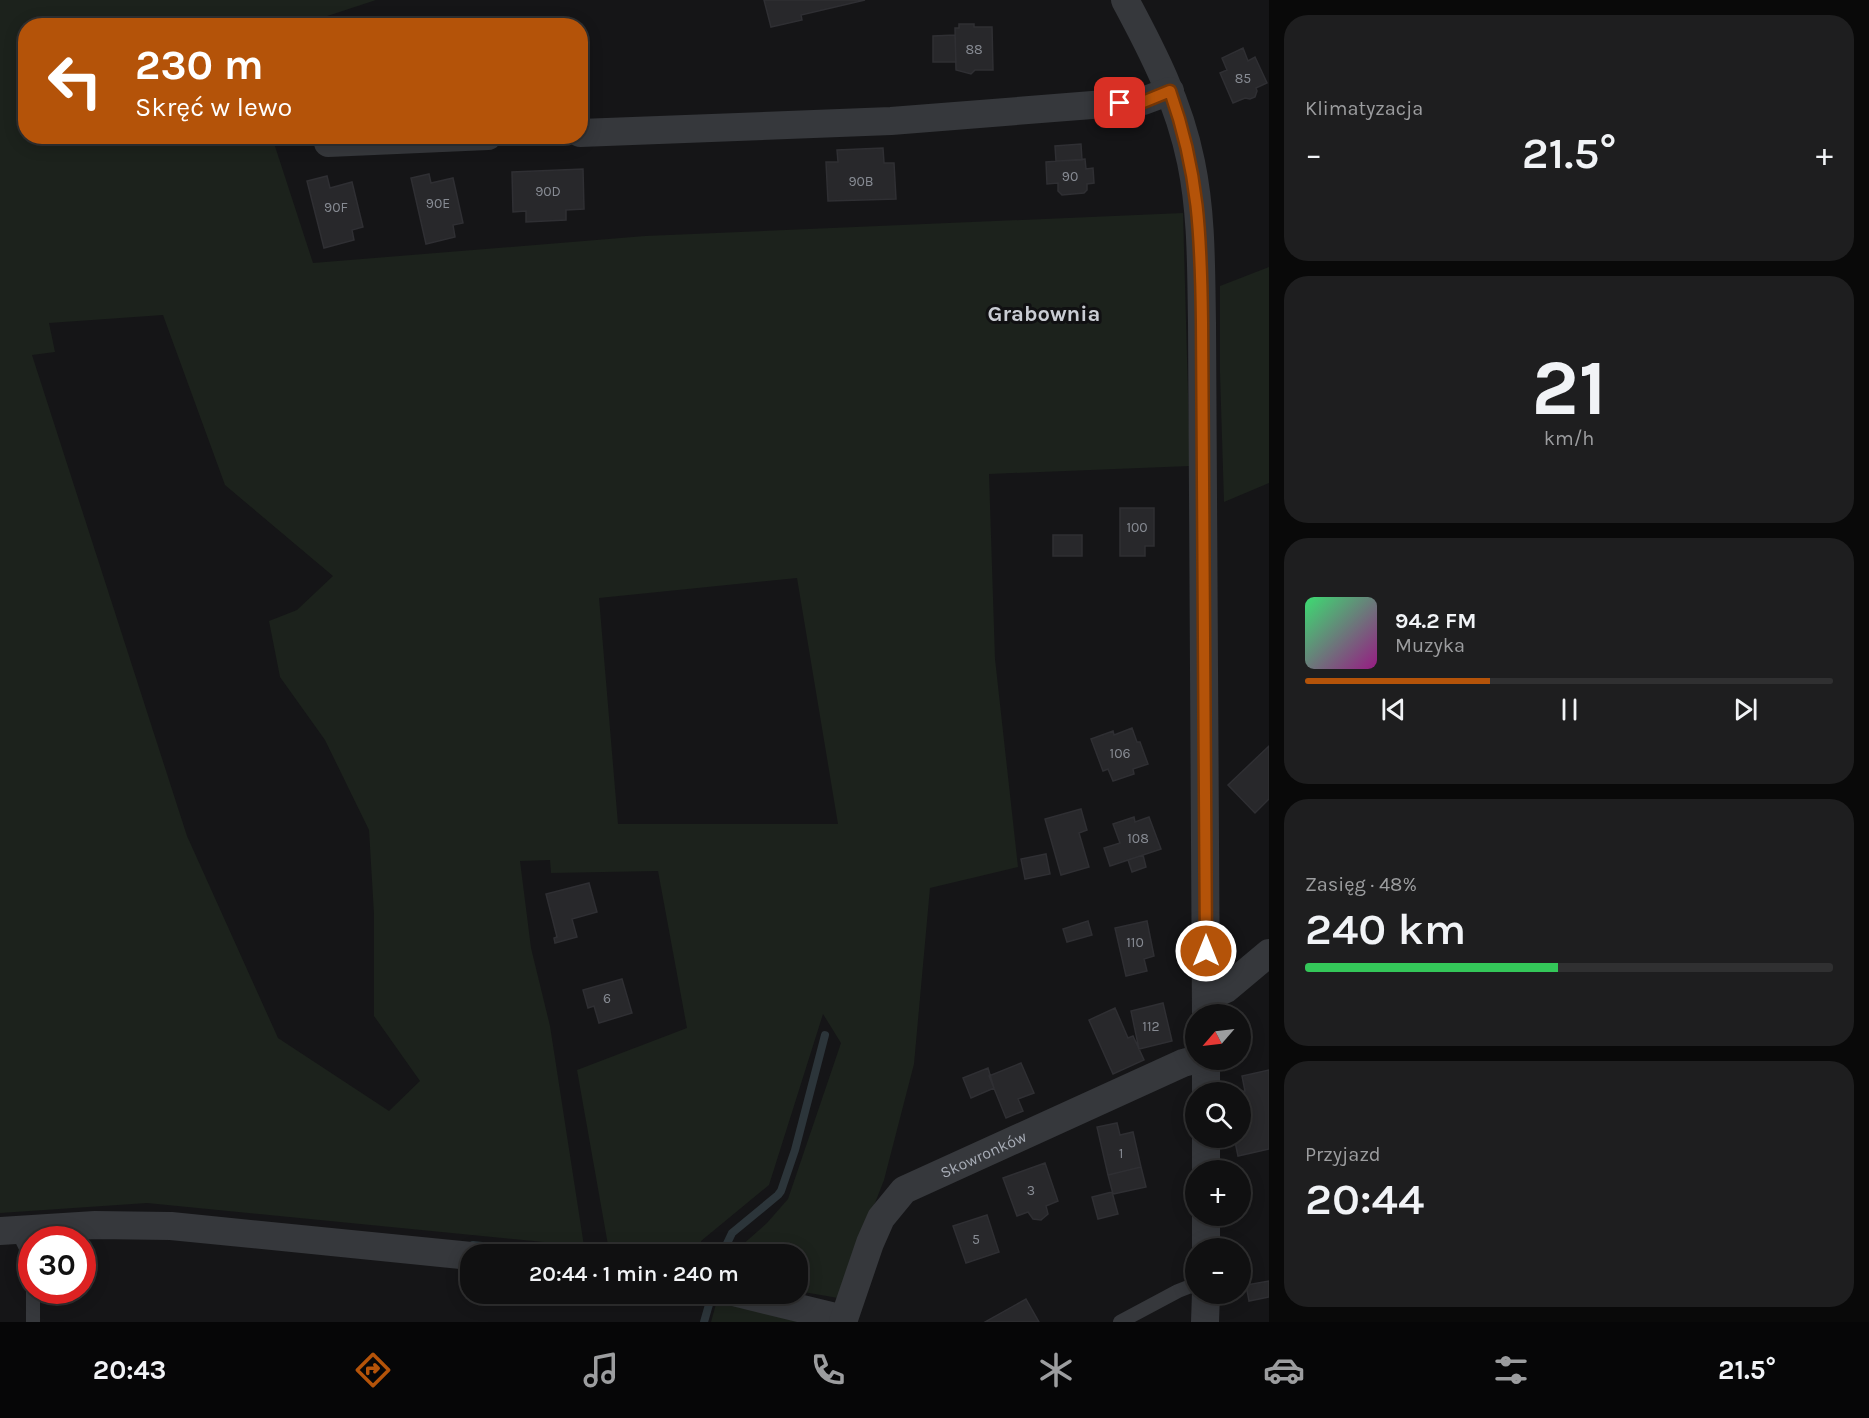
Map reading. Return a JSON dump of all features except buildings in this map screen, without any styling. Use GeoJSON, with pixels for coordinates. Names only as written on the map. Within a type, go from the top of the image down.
{"type":"FeatureCollection","features":[{"type":"Feature","properties":{"kind":"street"},"geometry":{"type":"LineString","coordinates":[[1125,0],[1155,55],[1170,91],[1191,161],[1199,220],[1202,322],[1206,1004]]}},
{"type":"Feature","properties":{"kind":"street"},"geometry":{"type":"LineString","coordinates":[[588,133],[891,121],[1143,102],[1170,91]]}},
{"type":"Feature","properties":{"kind":"street"},"geometry":{"type":"LineString","coordinates":[[1208,1004],[1269,953]]}},
{"type":"Feature","properties":{"kind":"street","name":"Skowronków"},"geometry":{"type":"LineString","coordinates":[[843,1320],[881,1218],[904,1190],[1185,1064]]}},
{"type":"Feature","properties":{"kind":"street"},"geometry":{"type":"LineString","coordinates":[[8,1230],[95,1225],[171,1226],[460,1255]]}},
{"type":"Feature","properties":{"kind":"street"},"geometry":{"type":"LineString","coordinates":[[780,1304],[843,1320]]}},
{"type":"Feature","properties":{"kind":"street"},"geometry":{"type":"LineString","coordinates":[[1205,1322],[1206,1304]]}},
{"type":"Feature","properties":{"kind":"lane"},"geometry":{"type":"LineString","coordinates":[[8,1230],[18,1242]]}},
{"type":"Feature","properties":{"kind":"lane"},"geometry":{"type":"LineString","coordinates":[[1120,1322],[1185,1288]]}},
{"type":"Feature","properties":{"kind":"lane"},"geometry":{"type":"LineString","coordinates":[[33,1304],[33,1322]]}},
{"type":"Feature","properties":{"kind":"shaded area"},"geometry":{"type":"Polygon","coordinates":[[[0,0],[376,0],[321,18],[18,18],[18,144],[274,144],[313,263],[645,236],[1183,213],[1190,466],[989,474],[995,659],[1018,867],[930,888],[914,1064],[884,1180],[838,1298],[808,1293],[808,1244],[743,1244],[767,1223],[788,1199],[841,1043],[823,1014],[769,1185],[701,1241],[702,1244],[608,1244],[577,1070],[687,1028],[658,871],[551,873],[550,860],[520,861],[531,948],[550,1026],[584,1244],[564,1244],[147,1203],[0,1213],[0,0]],[[163,315],[49,323],[55,352],[32,355],[187,836],[278,1038],[389,1111],[420,1081],[374,1016],[374,914],[369,830],[325,740],[280,677],[269,621],[297,610],[333,576],[225,485],[163,315]],[[797,578],[599,598],[618,824],[838,824],[797,578]]]}},
{"type":"Feature","properties":{"kind":"shaded area"},"geometry":{"type":"Polygon","coordinates":[[[1269,267],[1269,483],[1224,502],[1220,286],[1269,267]]]}},
{"type":"Feature","properties":{"kind":"shaded area"},"geometry":{"type":"Polygon","coordinates":[[[716,1304],[741,1304],[799,1322],[711,1322],[716,1304]]]}},
{"type":"Feature","properties":{"kind":"waterway"},"geometry":{"type":"LineString","coordinates":[[727,1244],[732,1233],[781,1191],[795,1150],[825,1035]]}},
{"type":"Feature","properties":{"kind":"waterway"},"geometry":{"type":"LineString","coordinates":[[704,1322],[709,1304]]}},
{"type":"Feature","properties":{"kind":"district","name":"Grabownia"},"geometry":{"type":"Point","coordinates":[1044,313]}},
{"type":"Feature","properties":{"kind":"route"},"geometry":{"type":"LineString","coordinates":[[1120,103],[1143,102],[1170,91],[1191,161],[1199,220],[1202,322],[1206,951]]}}]}
